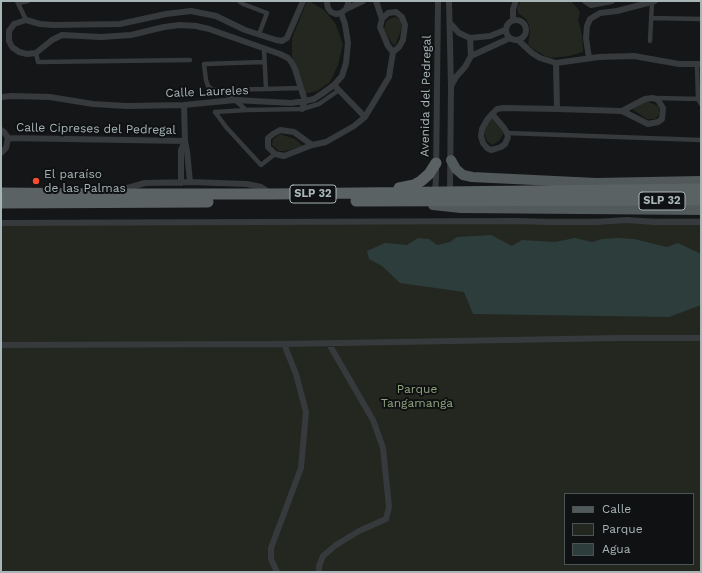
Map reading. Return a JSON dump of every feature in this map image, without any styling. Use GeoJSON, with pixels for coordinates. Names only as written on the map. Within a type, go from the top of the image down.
{"type":"FeatureCollection","features":[{"type":"Feature","properties":{"kind":"highway"},"geometry":{"type":"LineString","coordinates":[[372,193],[414,185],[425,178],[436,162]]}},
{"type":"Feature","properties":{"kind":"highway"},"geometry":{"type":"LineString","coordinates":[[554,191],[596,183]]}},
{"type":"Feature","properties":{"kind":"highway","name":"SLP 32"},"geometry":{"type":"LineString","coordinates":[[1,203],[393,200],[624,195],[701,189]]}},
{"type":"Feature","properties":{"kind":"highway","name":"SLP 32"},"geometry":{"type":"LineString","coordinates":[[1,193],[272,194],[554,191],[701,200]]}},
{"type":"Feature","properties":{"kind":"main road"},"geometry":{"type":"LineString","coordinates":[[451,160],[456,169],[463,175],[472,177],[596,183],[701,181]]}},
{"type":"Feature","properties":{"kind":"main road"},"geometry":{"type":"LineString","coordinates":[[393,200],[461,208],[701,210]]}},
{"type":"Feature","properties":{"kind":"street"},"geometry":{"type":"LineString","coordinates":[[26,20],[18,2],[28,1]]}},
{"type":"Feature","properties":{"kind":"street"},"geometry":{"type":"LineString","coordinates":[[239,1],[267,13],[259,34]]}},
{"type":"Feature","properties":{"kind":"street"},"geometry":{"type":"LineString","coordinates":[[302,109],[305,101],[295,69],[288,58],[209,29],[180,25],[164,27],[131,35],[101,37],[62,35],[52,40],[36,53],[26,54],[12,48],[9,41],[9,31],[14,24],[26,20],[40,24],[53,25],[120,24],[166,14],[191,11],[216,16],[246,30],[282,41],[287,38],[303,1]]}},
{"type":"Feature","properties":{"kind":"street"},"geometry":{"type":"LineString","coordinates":[[344,11],[348,1]]}},
{"type":"Feature","properties":{"kind":"street"},"geometry":{"type":"LineString","coordinates":[[325,2],[328,8],[336,14],[363,1]]}},
{"type":"Feature","properties":{"kind":"street"},"geometry":{"type":"LineString","coordinates":[[376,1],[382,19]]}},
{"type":"Feature","properties":{"kind":"street","name":"Avenida del Pedregal"},"geometry":{"type":"LineString","coordinates":[[435,192],[438,1]]}},
{"type":"Feature","properties":{"kind":"street","name":"Avenida del Pedregal"},"geometry":{"type":"LineString","coordinates":[[449,1],[451,87],[450,192]]}},
{"type":"Feature","properties":{"kind":"street"},"geometry":{"type":"LineString","coordinates":[[513,20],[513,9],[516,1]]}},
{"type":"Feature","properties":{"kind":"street"},"geometry":{"type":"LineString","coordinates":[[585,1],[592,5],[612,1]]}},
{"type":"Feature","properties":{"kind":"street"},"geometry":{"type":"LineString","coordinates":[[589,58],[586,38],[587,26],[590,19],[600,13],[617,11],[654,1],[651,18],[650,40]]}},
{"type":"Feature","properties":{"kind":"street","name":"Calle Laureles"},"geometry":{"type":"LineString","coordinates":[[1,97],[50,97],[93,104],[127,106],[235,100],[291,103],[314,99],[334,85],[342,76],[346,63],[348,43],[344,11]]}},
{"type":"Feature","properties":{"kind":"street"},"geometry":{"type":"LineString","coordinates":[[312,145],[294,132],[280,130],[268,138],[268,147],[275,154],[284,156],[312,145],[326,142],[354,126],[365,117],[389,77],[393,52],[399,47],[403,40],[406,25],[402,17],[396,12],[388,13],[382,19],[380,27],[388,46],[393,52]]}},
{"type":"Feature","properties":{"kind":"street"},"geometry":{"type":"LineString","coordinates":[[651,18],[701,19]]}},
{"type":"Feature","properties":{"kind":"street"},"geometry":{"type":"LineString","coordinates":[[518,40],[525,34],[526,27],[520,20],[513,20],[507,24],[505,30],[507,35],[510,38],[518,40],[540,58],[556,63],[599,57],[634,56],[679,64],[699,64],[699,99],[701,104]]}},
{"type":"Feature","properties":{"kind":"street"},"geometry":{"type":"LineString","coordinates":[[450,23],[459,33],[470,38],[490,36],[505,30]]}},
{"type":"Feature","properties":{"kind":"street"},"geometry":{"type":"LineString","coordinates":[[490,36],[493,46]]}},
{"type":"Feature","properties":{"kind":"street"},"geometry":{"type":"LineString","coordinates":[[451,87],[456,77],[465,67],[471,56],[470,38]]}},
{"type":"Feature","properties":{"kind":"street"},"geometry":{"type":"LineString","coordinates":[[471,56],[510,38]]}},
{"type":"Feature","properties":{"kind":"street"},"geometry":{"type":"LineString","coordinates":[[264,49],[266,90]]}},
{"type":"Feature","properties":{"kind":"street"},"geometry":{"type":"LineString","coordinates":[[36,53],[38,62],[190,60]]}},
{"type":"Feature","properties":{"kind":"street"},"geometry":{"type":"LineString","coordinates":[[264,62],[204,64],[206,84],[212,89],[220,90],[300,88]]}},
{"type":"Feature","properties":{"kind":"street"},"geometry":{"type":"LineString","coordinates":[[556,63],[557,109]]}},
{"type":"Feature","properties":{"kind":"street"},"geometry":{"type":"LineString","coordinates":[[334,85],[365,117]]}},
{"type":"Feature","properties":{"kind":"street"},"geometry":{"type":"LineString","coordinates":[[220,90],[235,100],[246,110]]}},
{"type":"Feature","properties":{"kind":"street"},"geometry":{"type":"LineString","coordinates":[[275,154],[261,165],[226,127],[215,112],[302,109],[319,104],[339,90]]}},
{"type":"Feature","properties":{"kind":"street"},"geometry":{"type":"LineString","coordinates":[[492,114],[508,133],[508,137],[501,147],[491,150],[484,146],[481,136],[482,128],[492,114],[497,109],[622,111],[648,124],[658,122],[662,119],[663,108],[658,100],[653,98]]}},
{"type":"Feature","properties":{"kind":"street"},"geometry":{"type":"LineString","coordinates":[[622,111],[645,99],[699,99]]}},
{"type":"Feature","properties":{"kind":"street"},"geometry":{"type":"LineString","coordinates":[[184,104],[185,141],[190,182]]}},
{"type":"Feature","properties":{"kind":"street"},"geometry":{"type":"LineString","coordinates":[[437,128],[450,128]]}},
{"type":"Feature","properties":{"kind":"street","name":"Calle Cipreses del Pedregal"},"geometry":{"type":"LineString","coordinates":[[1,130],[8,138],[6,148],[1,153]]}},
{"type":"Feature","properties":{"kind":"street"},"geometry":{"type":"LineString","coordinates":[[508,133],[701,140]]}},
{"type":"Feature","properties":{"kind":"street","name":"Calle Cipreses del Pedregal"},"geometry":{"type":"LineString","coordinates":[[8,138],[185,141]]}},
{"type":"Feature","properties":{"kind":"street"},"geometry":{"type":"LineString","coordinates":[[181,183],[181,150],[185,141]]}},
{"type":"Feature","properties":{"kind":"street"},"geometry":{"type":"LineString","coordinates":[[103,194],[145,183],[190,182],[247,184],[261,187],[272,194]]}},
{"type":"Feature","properties":{"kind":"street"},"geometry":{"type":"LineString","coordinates":[[1,223],[596,222],[627,220],[654,222],[701,222]]}},
{"type":"Feature","properties":{"kind":"street"},"geometry":{"type":"LineString","coordinates":[[1,345],[329,344],[619,338],[701,338]]}},
{"type":"Feature","properties":{"kind":"street"},"geometry":{"type":"LineString","coordinates":[[277,572],[271,559],[271,548],[301,468],[306,412],[296,374],[284,344]]}},
{"type":"Feature","properties":{"kind":"street"},"geometry":{"type":"LineString","coordinates":[[319,572],[319,566],[323,556],[327,552],[359,531],[386,519],[389,507],[383,448],[373,420],[329,344]]}},
{"type":"Feature","properties":{"kind":"green space"},"geometry":{"type":"Polygon","coordinates":[[[307,1],[324,10],[335,23],[343,44],[338,65],[330,82],[317,91],[304,94],[292,57],[292,38],[307,1]]]}},
{"type":"Feature","properties":{"kind":"green space"},"geometry":{"type":"Polygon","coordinates":[[[521,1],[571,1],[580,13],[578,19],[582,35],[583,52],[569,56],[552,58],[533,49],[528,44],[530,32],[529,25],[526,19],[518,13],[517,8],[521,1]]]}},
{"type":"Feature","properties":{"kind":"green space"},"geometry":{"type":"Polygon","coordinates":[[[395,17],[402,20],[401,30],[395,46],[384,29],[386,22],[395,17]]]}},
{"type":"Feature","properties":{"kind":"green space"},"geometry":{"type":"Polygon","coordinates":[[[646,101],[659,107],[659,115],[655,119],[647,119],[632,109],[646,101]]]}},
{"type":"Feature","properties":{"kind":"green space"},"geometry":{"type":"Polygon","coordinates":[[[491,118],[504,133],[499,141],[492,145],[486,140],[484,130],[491,118]]]}},
{"type":"Feature","properties":{"kind":"green space"},"geometry":{"type":"Polygon","coordinates":[[[280,134],[295,139],[303,146],[285,151],[279,151],[272,145],[273,139],[280,134]]]}},
{"type":"Feature","properties":{"kind":"green space","name":"Parque Tangamanga"},"geometry":{"type":"Polygon","coordinates":[[[701,218],[701,572],[1,572],[1,220],[701,218]]]}},
{"type":"Feature","properties":{"kind":"water"},"geometry":{"type":"Polygon","coordinates":[[[491,235],[512,246],[522,240],[555,242],[575,238],[592,242],[602,239],[634,239],[667,247],[678,243],[701,255],[701,305],[669,317],[473,314],[464,292],[400,283],[382,266],[369,259],[367,251],[385,243],[407,245],[418,238],[429,239],[437,245],[450,242],[457,237],[491,235]]]}},
{"type":"Feature","properties":{"kind":"place","name":"El paraíso de las Palmas"},"geometry":{"type":"Point","coordinates":[36,181]}}]}
